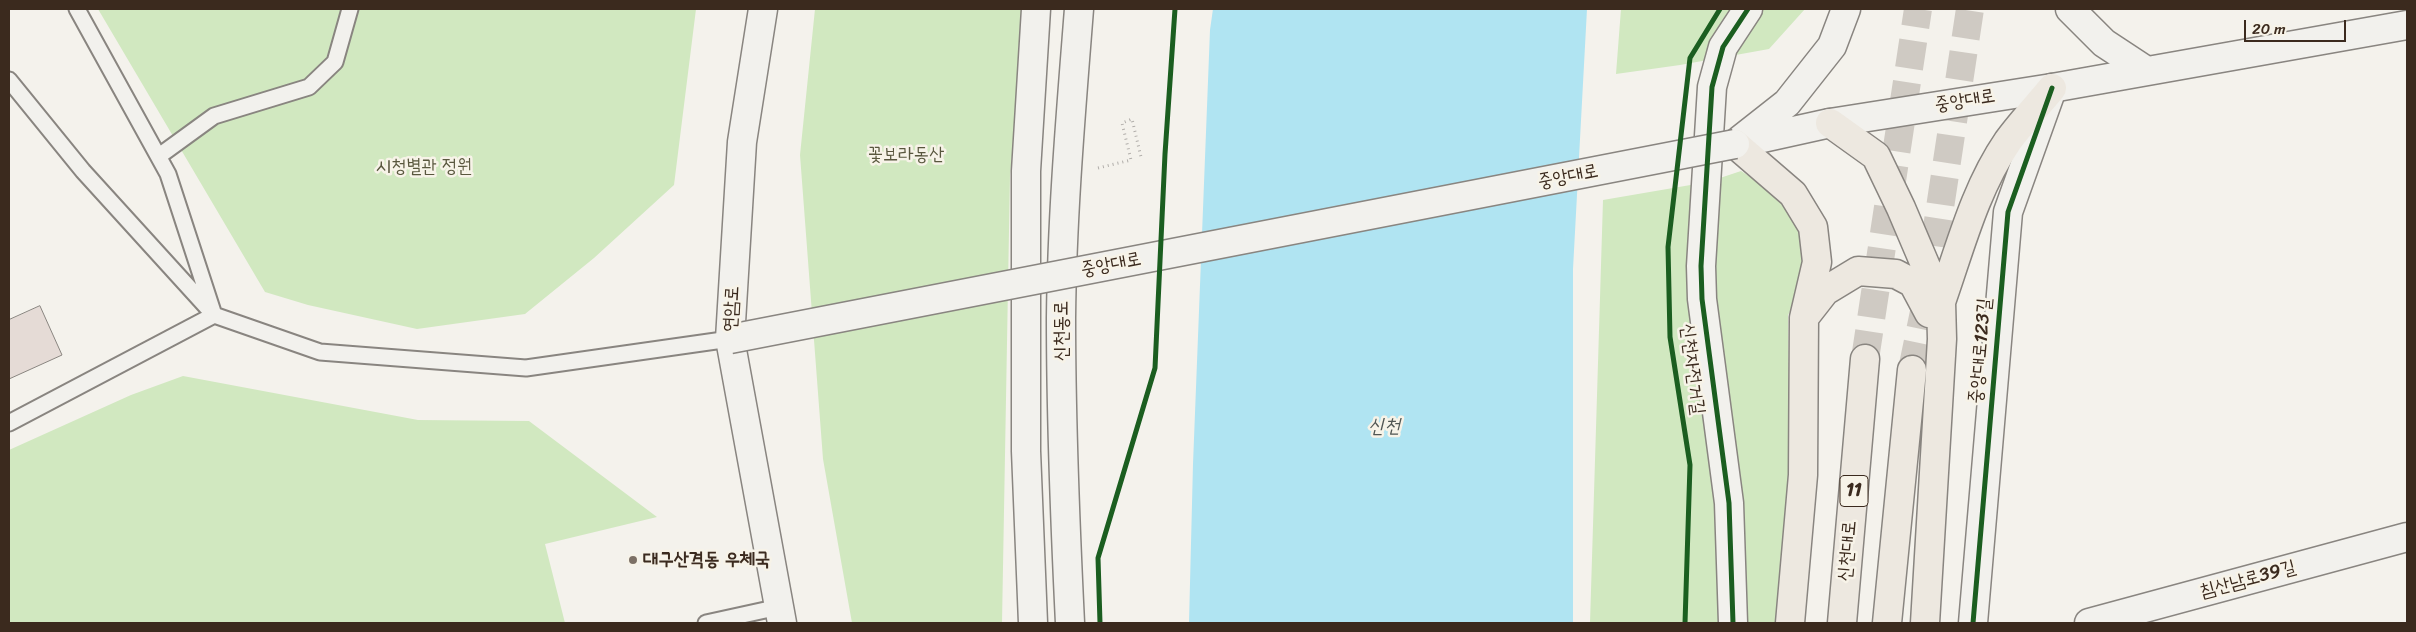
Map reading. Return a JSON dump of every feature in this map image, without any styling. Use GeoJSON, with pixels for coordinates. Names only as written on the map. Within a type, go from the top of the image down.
{"type":"FeatureCollection","features":[{"type":"Feature","properties":{"kind":"highway"},"geometry":{"type":"LineString","coordinates":[[1925,623],[1942,339],[1941,302],[1978,196],[1991,170],[2008,141],[2052,88]]}},
{"type":"Feature","properties":{"kind":"highway"},"geometry":{"type":"LineString","coordinates":[[1830,123],[1876,156],[1901,208],[1941,302]]}},
{"type":"Feature","properties":{"kind":"highway"},"geometry":{"type":"LineString","coordinates":[[1735,144],[1793,194],[1813,227],[1817,262],[1804,318],[1803,475],[1790,623]]}},
{"type":"Feature","properties":{"kind":"highway"},"geometry":{"type":"LineString","coordinates":[[1804,318],[1825,291],[1858,271],[1896,274],[1913,283],[1942,339]]}},
{"type":"Feature","properties":{"kind":"highway","name":"신천대로"},"geometry":{"type":"LineString","coordinates":[[1842,623],[1865,359]]}},
{"type":"Feature","properties":{"kind":"highway"},"geometry":{"type":"LineString","coordinates":[[1887,623],[1912,370]]}},
{"type":"Feature","properties":{"kind":"main road","name":"연암로"},"geometry":{"type":"LineString","coordinates":[[763,9],[742,142],[730,338],[782,618]]}},
{"type":"Feature","properties":{"kind":"main road","name":"신천동로"},"geometry":{"type":"LineString","coordinates":[[1033,623],[1026,451],[1026,171],[1036,9]]}},
{"type":"Feature","properties":{"kind":"main road","name":"신천동로"},"geometry":{"type":"LineString","coordinates":[[1070,623],[1064,484],[1062,316],[1068,150],[1079,9]]}},
{"type":"Feature","properties":{"kind":"main road"},"geometry":{"type":"LineString","coordinates":[[1733,623],[1729,503],[1702,299],[1701,266],[1712,87],[1723,47],[1748,9]]}},
{"type":"Feature","properties":{"kind":"main road"},"geometry":{"type":"LineString","coordinates":[[1735,144],[1787,103],[1832,46],[1846,9]]}},
{"type":"Feature","properties":{"kind":"main road"},"geometry":{"type":"LineString","coordinates":[[2070,9],[2104,43],[2146,70]]}},
{"type":"Feature","properties":{"kind":"main road","name":"중앙대로"},"geometry":{"type":"LineString","coordinates":[[730,338],[1735,144],[1830,123],[2052,88],[2407,25]]}},
{"type":"Feature","properties":{"kind":"main road","name":"중앙대로123길"},"geometry":{"type":"LineString","coordinates":[[1973,623],[2008,212],[2052,88]]}},
{"type":"Feature","properties":{"kind":"main road","name":"침산남로39길"},"geometry":{"type":"LineString","coordinates":[[2089,623],[2407,538]]}},
{"type":"Feature","properties":{"kind":"lane"},"geometry":{"type":"LineString","coordinates":[[77,9],[168,174],[214,315]]}},
{"type":"Feature","properties":{"kind":"lane"},"geometry":{"type":"LineString","coordinates":[[159,156],[214,116],[309,88],[335,62],[350,9]]}},
{"type":"Feature","properties":{"kind":"lane"},"geometry":{"type":"LineString","coordinates":[[9,80],[83,171],[214,315],[320,352],[526,368],[730,338]]}},
{"type":"Feature","properties":{"kind":"lane"},"geometry":{"type":"LineString","coordinates":[[9,422],[214,315]]}},
{"type":"Feature","properties":{"kind":"lane"},"geometry":{"type":"LineString","coordinates":[[706,623],[782,618]]}},
{"type":"Feature","properties":{"kind":"path"},"geometry":{"type":"LineString","coordinates":[[1097,174],[1097,168],[1131,160],[1122,123],[1132,119],[1142,157]]}},
{"type":"Feature","properties":{"kind":"green space","name":"시청별관 정원"},"geometry":{"type":"Polygon","coordinates":[[[98,9],[696,9],[674,185],[594,258],[525,314],[417,329],[308,305],[265,292],[98,9]]]}},
{"type":"Feature","properties":{"kind":"green space","name":"꽃보라동산"},"geometry":{"type":"Polygon","coordinates":[[[815,9],[1027,9],[1010,175],[1002,623],[852,623],[823,459],[800,155],[815,9]]]}},
{"type":"Feature","properties":{"kind":"green space"},"geometry":{"type":"Polygon","coordinates":[[[1621,9],[1805,9],[1769,49],[1616,74],[1621,9]]]}},
{"type":"Feature","properties":{"kind":"green space"},"geometry":{"type":"Polygon","coordinates":[[[1741,171],[1802,210],[1817,262],[1788,315],[1791,623],[1590,623],[1603,200],[1708,182],[1741,171]]]}},
{"type":"Feature","properties":{"kind":"green space"},"geometry":{"type":"Polygon","coordinates":[[[183,376],[418,420],[529,421],[657,517],[545,544],[565,623],[9,623],[9,450],[131,395],[183,376]]]}},
{"type":"Feature","properties":{"kind":"water","name":"신천"},"geometry":{"type":"Polygon","coordinates":[[[1213,9],[1587,9],[1573,269],[1573,623],[1189,623],[1193,464],[1210,30],[1213,9]]]}},
{"type":"Feature","properties":{"kind":"building"},"geometry":{"type":"Polygon","coordinates":[[[40,306],[62,355],[9,379],[9,320],[40,306]]]}},
{"type":"Feature","properties":{"kind":"tunnel"},"geometry":{"type":"LineString","coordinates":[[1865,359],[1918,9]]}},
{"type":"Feature","properties":{"kind":"tunnel"},"geometry":{"type":"LineString","coordinates":[[1912,370],[1925,307],[1970,9]]}},
{"type":"Feature","properties":{"kind":"cycle path"},"geometry":{"type":"LineString","coordinates":[[1100,623],[1098,558],[1155,368],[1165,154],[1175,9]]}},
{"type":"Feature","properties":{"kind":"cycle path","name":"신천자전거길"},"geometry":{"type":"LineString","coordinates":[[1685,623],[1690,465],[1670,337],[1668,247],[1690,58],[1720,9]]}},
{"type":"Feature","properties":{"kind":"cycle path","name":"신천자전거길"},"geometry":{"type":"LineString","coordinates":[[1733,623],[1729,503],[1702,299],[1701,266],[1712,87],[1723,47],[1748,9]]}},
{"type":"Feature","properties":{"kind":"cycle path"},"geometry":{"type":"LineString","coordinates":[[1973,623],[2008,212],[2052,88]]}},
{"type":"Feature","properties":{"kind":"place","name":"대구산격동 우체국"},"geometry":{"type":"Point","coordinates":[633,560]}}]}
